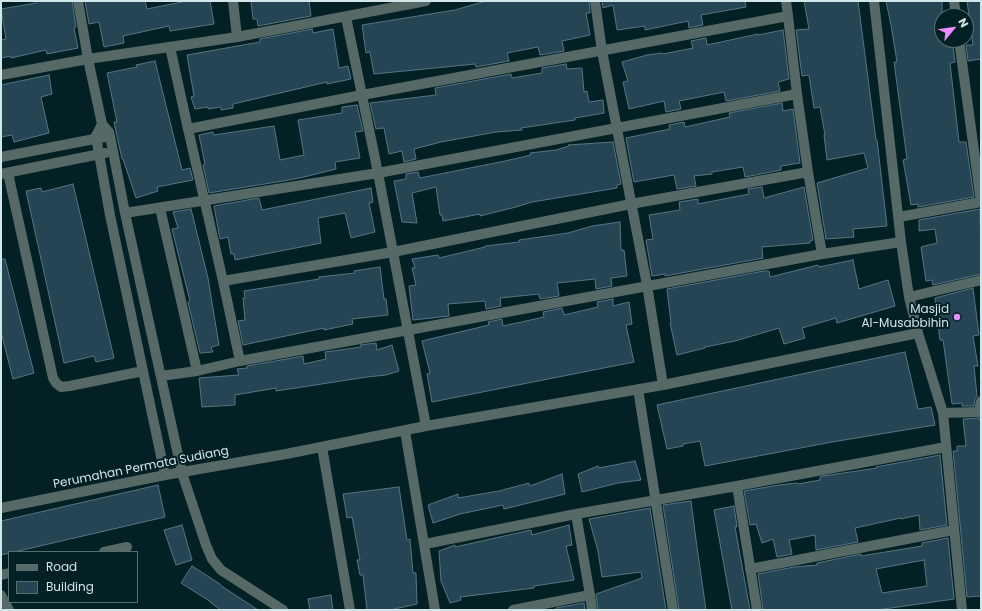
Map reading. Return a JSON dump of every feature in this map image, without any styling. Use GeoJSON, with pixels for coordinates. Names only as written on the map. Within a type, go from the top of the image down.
{"type":"FeatureCollection","features":[{"type":"Feature","properties":{"kind":"street"},"geometry":{"type":"LineString","coordinates":[[78,1],[88,59],[102,124],[109,132],[110,136],[125,214],[162,376],[182,473],[212,559],[221,570],[283,610]]}},
{"type":"Feature","properties":{"kind":"street"},"geometry":{"type":"LineString","coordinates":[[232,1],[237,37]]}},
{"type":"Feature","properties":{"kind":"street"},"geometry":{"type":"LineString","coordinates":[[1,76],[88,59],[237,37],[346,17],[390,4],[426,1]]}},
{"type":"Feature","properties":{"kind":"street"},"geometry":{"type":"LineString","coordinates":[[595,1],[602,51],[647,286],[663,385]]}},
{"type":"Feature","properties":{"kind":"street"},"geometry":{"type":"LineString","coordinates":[[786,1],[808,172],[822,254]]}},
{"type":"Feature","properties":{"kind":"street"},"geometry":{"type":"LineString","coordinates":[[874,1],[901,242],[909,297],[918,333],[943,413],[962,610]]}},
{"type":"Feature","properties":{"kind":"street"},"geometry":{"type":"LineString","coordinates":[[188,129],[362,95],[788,16]]}},
{"type":"Feature","properties":{"kind":"street"},"geometry":{"type":"LineString","coordinates":[[346,17],[378,173],[426,426]]}},
{"type":"Feature","properties":{"kind":"street"},"geometry":{"type":"LineString","coordinates":[[170,47],[240,361]]}},
{"type":"Feature","properties":{"kind":"street"},"geometry":{"type":"LineString","coordinates":[[899,218],[981,202],[960,48]]}},
{"type":"Feature","properties":{"kind":"street"},"geometry":{"type":"LineString","coordinates":[[125,214],[378,173],[797,94]]}},
{"type":"Feature","properties":{"kind":"street"},"geometry":{"type":"LineString","coordinates":[[102,124],[96,138],[165,475]]}},
{"type":"Feature","properties":{"kind":"street"},"geometry":{"type":"LineString","coordinates":[[1,157],[110,136]]}},
{"type":"Feature","properties":{"kind":"street"},"geometry":{"type":"LineString","coordinates":[[113,152],[4,173],[53,378],[56,383],[61,387],[70,386],[143,371]]}},
{"type":"Feature","properties":{"kind":"street"},"geometry":{"type":"LineString","coordinates":[[223,281],[393,252],[631,204],[808,172]]}},
{"type":"Feature","properties":{"kind":"street"},"geometry":{"type":"LineString","coordinates":[[160,208],[197,371]]}},
{"type":"Feature","properties":{"kind":"street"},"geometry":{"type":"LineString","coordinates":[[162,376],[197,371],[240,361],[822,254],[901,242]]}},
{"type":"Feature","properties":{"kind":"street"},"geometry":{"type":"LineString","coordinates":[[909,297],[981,280]]}},
{"type":"Feature","properties":{"kind":"street","name":"Perumahan Permata Sudiang"},"geometry":{"type":"LineString","coordinates":[[1,508],[165,475],[286,454],[426,426],[663,385],[918,333]]}},
{"type":"Feature","properties":{"kind":"street"},"geometry":{"type":"LineString","coordinates":[[638,389],[673,610]]}},
{"type":"Feature","properties":{"kind":"street"},"geometry":{"type":"LineString","coordinates":[[943,413],[980,412],[981,401]]}},
{"type":"Feature","properties":{"kind":"street"},"geometry":{"type":"LineString","coordinates":[[405,431],[435,610]]}},
{"type":"Feature","properties":{"kind":"street"},"geometry":{"type":"LineString","coordinates":[[322,447],[350,610]]}},
{"type":"Feature","properties":{"kind":"street"},"geometry":{"type":"LineString","coordinates":[[425,544],[576,514],[656,501],[946,447]]}},
{"type":"Feature","properties":{"kind":"street"},"geometry":{"type":"LineString","coordinates":[[737,486],[757,610]]}},
{"type":"Feature","properties":{"kind":"street"},"geometry":{"type":"LineString","coordinates":[[576,514],[592,610]]}},
{"type":"Feature","properties":{"kind":"street"},"geometry":{"type":"LineString","coordinates":[[750,569],[954,530]]}},
{"type":"Feature","properties":{"kind":"street"},"geometry":{"type":"LineString","coordinates":[[109,551],[127,547]]}},
{"type":"Feature","properties":{"kind":"street"},"geometry":{"type":"LineString","coordinates":[[1,595],[9,610]]}},
{"type":"Feature","properties":{"kind":"street"},"geometry":{"type":"LineString","coordinates":[[513,610],[590,595]]}},
{"type":"Feature","properties":{"kind":"building"},"geometry":{"type":"Polygon","coordinates":[[[35,1],[72,1],[76,27],[74,28],[78,48],[47,54],[46,50],[11,58],[11,56],[1,58],[1,40],[6,39],[1,9],[36,3],[35,1]]]}},
{"type":"Feature","properties":{"kind":"building"},"geometry":{"type":"Polygon","coordinates":[[[85,1],[145,1],[147,9],[187,1],[210,1],[214,24],[170,31],[169,26],[123,36],[124,43],[104,47],[99,22],[89,24],[85,1]]]}},
{"type":"Feature","properties":{"kind":"building"},"geometry":{"type":"Polygon","coordinates":[[[251,1],[309,1],[311,16],[258,26],[257,19],[253,19],[251,1]]]}},
{"type":"Feature","properties":{"kind":"building"},"geometry":{"type":"Polygon","coordinates":[[[486,1],[589,1],[590,13],[586,13],[590,35],[562,41],[564,51],[540,55],[538,47],[507,53],[509,61],[476,67],[475,64],[374,74],[370,52],[366,53],[362,25],[455,10],[486,1]]]}},
{"type":"Feature","properties":{"kind":"building"},"geometry":{"type":"Polygon","coordinates":[[[602,1],[745,1],[746,7],[701,15],[703,25],[689,28],[688,21],[645,30],[645,26],[617,30],[613,5],[603,8],[602,1]]]}},
{"type":"Feature","properties":{"kind":"building"},"geometry":{"type":"Polygon","coordinates":[[[804,1],[858,1],[887,226],[853,229],[854,237],[826,239],[817,183],[868,168],[864,153],[827,160],[825,135],[820,107],[814,108],[809,75],[802,76],[796,30],[809,29],[804,1]]]}},
{"type":"Feature","properties":{"kind":"building"},"geometry":{"type":"Polygon","coordinates":[[[886,1],[942,1],[942,8],[934,8],[934,48],[953,48],[955,62],[950,63],[959,142],[966,142],[974,197],[918,207],[918,204],[911,205],[903,160],[907,159],[894,62],[897,62],[886,1]]]}},
{"type":"Feature","properties":{"kind":"building"},"geometry":{"type":"Polygon","coordinates":[[[967,1],[981,1],[981,59],[968,61],[966,48],[974,48],[974,8],[968,8],[967,1]]]}},
{"type":"Feature","properties":{"kind":"building"},"geometry":{"type":"Polygon","coordinates":[[[312,29],[313,33],[333,29],[339,68],[348,66],[351,79],[327,84],[327,82],[233,104],[233,108],[221,110],[221,107],[195,109],[191,97],[194,96],[187,55],[260,42],[260,39],[312,29]]]}},
{"type":"Feature","properties":{"kind":"building"},"geometry":{"type":"Polygon","coordinates":[[[783,30],[789,79],[778,82],[780,91],[726,101],[724,92],[679,101],[681,109],[666,112],[664,101],[629,109],[623,82],[628,81],[622,62],[647,55],[663,54],[693,48],[691,41],[706,38],[707,45],[783,30]]]}},
{"type":"Feature","properties":{"kind":"building"},"geometry":{"type":"Polygon","coordinates":[[[155,61],[182,170],[190,168],[193,180],[157,187],[158,191],[136,198],[122,159],[114,122],[117,122],[107,73],[137,67],[136,65],[155,61]]]}},
{"type":"Feature","properties":{"kind":"building"},"geometry":{"type":"Polygon","coordinates":[[[566,64],[567,69],[582,68],[584,92],[587,91],[589,102],[603,100],[604,113],[575,118],[575,120],[521,128],[522,130],[496,132],[441,142],[414,149],[416,159],[404,162],[402,151],[389,154],[384,128],[376,129],[370,103],[436,95],[435,88],[511,74],[512,78],[542,73],[542,68],[566,64]]]}},
{"type":"Feature","properties":{"kind":"building"},"geometry":{"type":"Polygon","coordinates":[[[49,75],[52,94],[41,97],[49,133],[14,142],[12,135],[1,137],[1,85],[49,75]]]}},
{"type":"Feature","properties":{"kind":"building"},"geometry":{"type":"Polygon","coordinates":[[[782,103],[783,111],[793,109],[800,163],[781,166],[781,170],[745,177],[743,167],[712,172],[712,174],[694,176],[696,186],[677,189],[674,175],[634,182],[626,138],[670,129],[669,125],[684,122],[685,127],[730,117],[729,113],[782,103]]]}},
{"type":"Feature","properties":{"kind":"building"},"geometry":{"type":"Polygon","coordinates":[[[357,105],[363,131],[355,132],[360,158],[335,162],[336,169],[304,177],[209,193],[199,135],[213,132],[214,135],[274,126],[280,160],[304,155],[298,120],[342,113],[342,107],[357,105]]]}},
{"type":"Feature","properties":{"kind":"building"},"geometry":{"type":"Polygon","coordinates":[[[613,142],[621,184],[617,185],[617,188],[532,202],[480,216],[480,214],[443,221],[442,215],[440,215],[436,187],[412,193],[417,223],[402,222],[394,181],[406,179],[406,174],[418,172],[420,178],[505,161],[531,155],[530,153],[556,150],[569,146],[568,145],[613,142]]]}},
{"type":"Feature","properties":{"kind":"building"},"geometry":{"type":"Polygon","coordinates":[[[73,184],[114,358],[96,362],[94,356],[64,363],[26,191],[41,188],[42,192],[73,184]]]}},
{"type":"Feature","properties":{"kind":"building"},"geometry":{"type":"Polygon","coordinates":[[[762,187],[764,198],[804,187],[813,240],[810,241],[810,243],[762,247],[763,258],[665,276],[665,274],[652,276],[646,240],[653,239],[649,215],[680,210],[679,202],[698,199],[698,204],[749,194],[748,189],[762,187]]]}},
{"type":"Feature","properties":{"kind":"building"},"geometry":{"type":"Polygon","coordinates":[[[371,188],[373,202],[369,203],[375,232],[351,238],[345,213],[318,218],[321,243],[235,260],[234,254],[231,254],[228,237],[220,239],[214,206],[259,198],[262,210],[371,188]]]}},
{"type":"Feature","properties":{"kind":"building"},"geometry":{"type":"Polygon","coordinates":[[[191,209],[208,278],[219,345],[211,347],[213,352],[200,353],[188,302],[190,301],[172,229],[178,228],[173,212],[191,209]]]}},
{"type":"Feature","properties":{"kind":"building"},"geometry":{"type":"Polygon","coordinates":[[[980,209],[981,274],[933,285],[932,280],[926,281],[921,247],[937,243],[935,229],[919,231],[919,220],[980,209]]]}},
{"type":"Feature","properties":{"kind":"building"},"geometry":{"type":"Polygon","coordinates":[[[620,222],[621,250],[624,250],[627,276],[611,278],[612,286],[596,289],[595,279],[557,283],[559,296],[540,299],[539,294],[500,298],[501,306],[486,309],[485,301],[448,304],[449,316],[413,320],[409,286],[416,285],[412,268],[415,268],[412,259],[438,255],[439,258],[485,246],[519,242],[519,240],[568,233],[592,226],[620,222]]]}},
{"type":"Feature","properties":{"kind":"building"},"geometry":{"type":"Polygon","coordinates":[[[1,259],[5,259],[34,373],[13,379],[1,332],[1,259]]]}},
{"type":"Feature","properties":{"kind":"building"},"geometry":{"type":"Polygon","coordinates":[[[853,260],[859,289],[888,280],[895,306],[837,323],[836,318],[802,328],[805,338],[784,344],[779,328],[735,341],[705,347],[677,355],[670,323],[667,289],[764,271],[769,271],[770,277],[818,265],[819,267],[853,260]]]}},
{"type":"Feature","properties":{"kind":"building"},"geometry":{"type":"Polygon","coordinates":[[[380,267],[384,299],[386,299],[388,315],[352,319],[353,324],[324,330],[324,328],[243,345],[238,321],[245,320],[243,298],[245,298],[244,291],[319,279],[319,277],[355,273],[354,271],[380,267]]]}},
{"type":"Feature","properties":{"kind":"building"},"geometry":{"type":"Polygon","coordinates":[[[973,288],[979,335],[973,336],[978,366],[974,366],[977,396],[974,406],[962,406],[962,403],[952,404],[943,340],[940,340],[935,298],[973,288]]]}},
{"type":"Feature","properties":{"kind":"building"},"geometry":{"type":"Polygon","coordinates":[[[613,299],[613,306],[629,302],[632,324],[626,325],[634,362],[432,402],[427,374],[430,373],[422,341],[489,325],[488,322],[502,319],[503,326],[544,317],[543,312],[562,308],[564,315],[598,307],[597,302],[613,299]]]}},
{"type":"Feature","properties":{"kind":"building"},"geometry":{"type":"Polygon","coordinates":[[[376,343],[377,350],[392,345],[399,371],[386,375],[276,391],[276,388],[235,395],[235,405],[202,407],[199,378],[239,375],[237,369],[247,368],[247,366],[303,356],[304,364],[326,359],[325,352],[361,347],[360,345],[376,343]]]}},
{"type":"Feature","properties":{"kind":"building"},"geometry":{"type":"Polygon","coordinates":[[[905,352],[918,409],[931,407],[935,425],[832,442],[705,466],[700,441],[667,449],[657,405],[905,352]]]}},
{"type":"Feature","properties":{"kind":"building"},"geometry":{"type":"Polygon","coordinates":[[[979,418],[980,421],[981,420],[981,596],[967,597],[953,451],[957,451],[957,446],[966,446],[963,419],[979,418]]]}},
{"type":"Feature","properties":{"kind":"building"},"geometry":{"type":"Polygon","coordinates":[[[940,455],[947,525],[920,530],[919,515],[901,518],[855,528],[858,542],[816,550],[815,535],[789,540],[792,554],[777,557],[773,539],[762,543],[756,524],[750,525],[744,491],[820,480],[820,477],[823,476],[877,468],[876,467],[940,455]]]}},
{"type":"Feature","properties":{"kind":"building"},"geometry":{"type":"Polygon","coordinates":[[[635,461],[641,480],[618,483],[582,492],[578,474],[598,466],[599,468],[635,461]]]}},
{"type":"Feature","properties":{"kind":"building"},"geometry":{"type":"Polygon","coordinates":[[[562,474],[565,494],[504,509],[503,505],[460,514],[433,523],[428,505],[458,494],[458,498],[499,491],[529,483],[530,486],[562,474]]]}},
{"type":"Feature","properties":{"kind":"building"},"geometry":{"type":"Polygon","coordinates":[[[158,485],[165,517],[18,551],[8,551],[8,553],[1,555],[1,521],[158,485]]]}},
{"type":"Feature","properties":{"kind":"building"},"geometry":{"type":"Polygon","coordinates":[[[399,487],[407,540],[410,539],[413,573],[416,573],[417,604],[390,610],[367,610],[363,575],[360,575],[357,560],[360,560],[352,517],[347,518],[343,494],[399,487]]]}},
{"type":"Feature","properties":{"kind":"building"},"geometry":{"type":"Polygon","coordinates":[[[691,501],[706,610],[679,610],[663,505],[691,501]]]}},
{"type":"Feature","properties":{"kind":"building"},"geometry":{"type":"Polygon","coordinates":[[[734,506],[737,527],[735,527],[750,610],[732,610],[714,510],[734,506]]]}},
{"type":"Feature","properties":{"kind":"building"},"geometry":{"type":"Polygon","coordinates":[[[650,508],[666,610],[598,610],[596,594],[642,578],[641,572],[602,577],[598,551],[589,519],[650,508]]]}},
{"type":"Feature","properties":{"kind":"building"},"geometry":{"type":"Polygon","coordinates":[[[182,525],[192,560],[176,565],[164,530],[182,525]]]}},
{"type":"Feature","properties":{"kind":"building"},"geometry":{"type":"Polygon","coordinates":[[[569,525],[572,545],[566,546],[574,580],[534,586],[534,588],[460,597],[461,600],[450,603],[441,581],[439,551],[455,545],[455,547],[531,530],[532,535],[569,525]]]}},
{"type":"Feature","properties":{"kind":"building"},"geometry":{"type":"Polygon","coordinates":[[[948,538],[954,599],[877,610],[763,610],[758,574],[794,567],[817,565],[817,563],[861,554],[861,556],[922,546],[922,543],[948,538]],[[924,560],[876,569],[882,593],[927,586],[924,560]]]}},
{"type":"Feature","properties":{"kind":"building"},"geometry":{"type":"Polygon","coordinates":[[[192,566],[258,610],[221,610],[181,583],[192,566]]]}},
{"type":"Feature","properties":{"kind":"building"},"geometry":{"type":"Polygon","coordinates":[[[331,595],[333,610],[310,610],[308,599],[331,595]]]}},
{"type":"Feature","properties":{"kind":"building"},"geometry":{"type":"Polygon","coordinates":[[[584,603],[585,610],[556,610],[556,608],[584,603]]]}},
{"type":"Feature","properties":{"kind":"place","name":"Masjid Al-Musabbihin"},"geometry":{"type":"Point","coordinates":[957,317]}}]}
